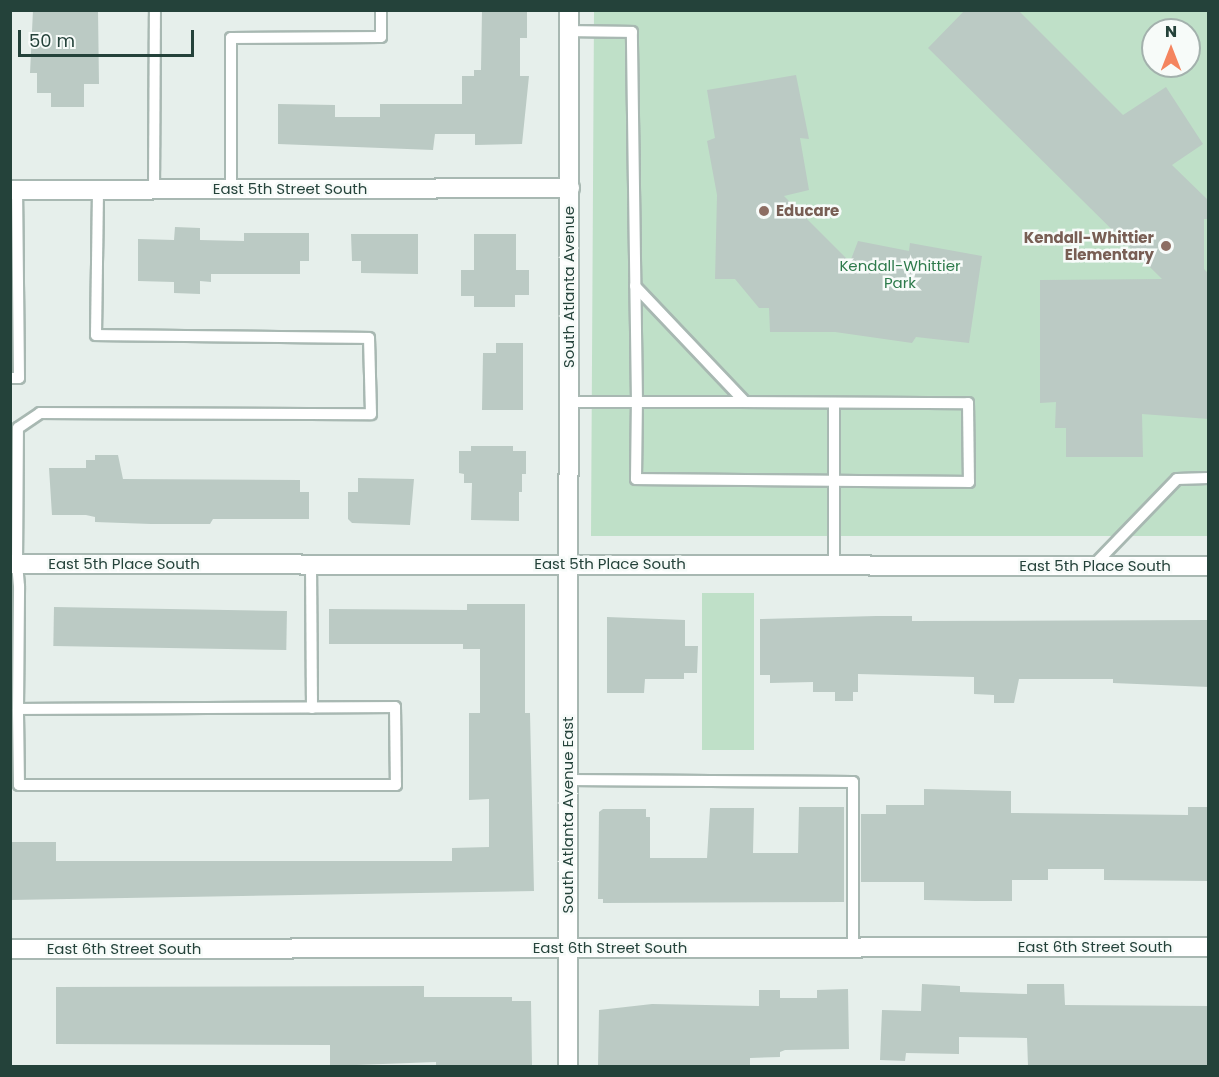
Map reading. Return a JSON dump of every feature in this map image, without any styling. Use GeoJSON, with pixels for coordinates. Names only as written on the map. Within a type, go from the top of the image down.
{"type":"FeatureCollection","features":[{"type":"Feature","properties":{"kind":"street","name":"South Atlanta Avenue"},"geometry":{"type":"LineString","coordinates":[[568,564],[569,10]]}},
{"type":"Feature","properties":{"kind":"street","name":"East 5th Street South"},"geometry":{"type":"LineString","coordinates":[[14,190],[570,188]]}},
{"type":"Feature","properties":{"kind":"street","name":"East 5th Place South"},"geometry":{"type":"LineString","coordinates":[[14,564],[1209,566]]}},
{"type":"Feature","properties":{"kind":"street","name":"South Atlanta Avenue East"},"geometry":{"type":"LineString","coordinates":[[568,564],[568,1066]]}},
{"type":"Feature","properties":{"kind":"street","name":"East 6th Street South"},"geometry":{"type":"LineString","coordinates":[[10,949],[1209,947]]}},
{"type":"Feature","properties":{"kind":"lane"},"geometry":{"type":"LineString","coordinates":[[154,190],[155,10]]}},
{"type":"Feature","properties":{"kind":"lane"},"geometry":{"type":"LineString","coordinates":[[231,189],[231,38],[381,37],[381,10]]}},
{"type":"Feature","properties":{"kind":"lane"},"geometry":{"type":"LineString","coordinates":[[568,402],[637,402],[745,402],[968,403],[969,482],[636,479],[637,402],[632,32],[569,31]]}},
{"type":"Feature","properties":{"kind":"lane"},"geometry":{"type":"LineString","coordinates":[[14,190],[15,378]]}},
{"type":"Feature","properties":{"kind":"lane"},"geometry":{"type":"LineString","coordinates":[[18,709],[395,707],[396,785],[19,785],[14,564],[18,428],[40,413],[371,414],[369,338],[96,335],[98,190]]}},
{"type":"Feature","properties":{"kind":"lane"},"geometry":{"type":"LineString","coordinates":[[635,286],[745,402]]}},
{"type":"Feature","properties":{"kind":"lane"},"geometry":{"type":"LineString","coordinates":[[834,403],[834,565]]}},
{"type":"Feature","properties":{"kind":"lane"},"geometry":{"type":"LineString","coordinates":[[1093,566],[1177,479],[1209,478]]}},
{"type":"Feature","properties":{"kind":"lane"},"geometry":{"type":"LineString","coordinates":[[311,564],[312,708]]}},
{"type":"Feature","properties":{"kind":"lane"},"geometry":{"type":"LineString","coordinates":[[568,780],[853,782],[853,948]]}},
{"type":"Feature","properties":{"kind":"green space","name":"Kendall-Whittier Park"},"geometry":{"type":"Polygon","coordinates":[[[594,11],[1208,11],[1208,536],[591,536],[594,11]]]}},
{"type":"Feature","properties":{"kind":"green space"},"geometry":{"type":"Polygon","coordinates":[[[702,593],[754,593],[754,750],[702,750],[702,593]]]}},
{"type":"Feature","properties":{"kind":"building"},"geometry":{"type":"Polygon","coordinates":[[[33,10],[98,10],[99,84],[84,84],[84,107],[51,107],[51,93],[37,93],[37,73],[30,73],[33,10]]]}},
{"type":"Feature","properties":{"kind":"building"},"geometry":{"type":"Polygon","coordinates":[[[482,10],[527,10],[527,38],[520,38],[520,76],[529,76],[522,144],[475,145],[475,134],[435,134],[433,150],[278,144],[278,104],[335,105],[335,117],[380,117],[380,104],[462,104],[462,76],[474,76],[474,70],[481,70],[482,10]]]}},
{"type":"Feature","properties":{"kind":"building","name":"Kendall-Whittier Elementary"},"geometry":{"type":"Polygon","coordinates":[[[965,10],[1018,10],[1123,115],[1166,87],[1203,144],[1172,165],[1209,201],[1209,219],[1204,219],[1204,269],[1209,274],[1209,419],[1142,414],[1143,457],[1066,457],[1066,428],[1055,428],[1056,402],[1040,403],[1040,280],[1162,279],[928,48],[965,10]]]}},
{"type":"Feature","properties":{"kind":"building","name":"Educare"},"geometry":{"type":"Polygon","coordinates":[[[796,75],[809,139],[800,138],[809,190],[784,196],[850,262],[858,241],[909,251],[910,243],[982,256],[969,343],[916,337],[912,343],[835,332],[770,332],[769,308],[759,308],[735,279],[715,279],[717,195],[707,141],[715,138],[707,90],[796,75]]]}},
{"type":"Feature","properties":{"kind":"building"},"geometry":{"type":"Polygon","coordinates":[[[175,227],[200,228],[200,240],[244,241],[244,233],[309,233],[309,261],[300,261],[300,274],[211,274],[211,282],[200,281],[200,294],[174,293],[174,282],[138,281],[138,239],[174,240],[175,227]]]}},
{"type":"Feature","properties":{"kind":"building"},"geometry":{"type":"Polygon","coordinates":[[[351,234],[418,234],[418,274],[361,273],[361,261],[352,261],[351,234]]]}},
{"type":"Feature","properties":{"kind":"building"},"geometry":{"type":"Polygon","coordinates":[[[474,234],[516,234],[516,270],[529,270],[529,295],[515,295],[515,307],[474,307],[474,296],[461,296],[461,270],[474,270],[474,234]]]}},
{"type":"Feature","properties":{"kind":"building"},"geometry":{"type":"Polygon","coordinates":[[[496,343],[523,343],[523,410],[482,410],[483,353],[496,353],[496,343]]]}},
{"type":"Feature","properties":{"kind":"building"},"geometry":{"type":"Polygon","coordinates":[[[471,446],[513,446],[513,451],[526,451],[526,474],[522,474],[522,492],[519,492],[519,521],[471,520],[472,483],[464,483],[464,474],[459,473],[459,451],[471,451],[471,446]]]}},
{"type":"Feature","properties":{"kind":"building"},"geometry":{"type":"Polygon","coordinates":[[[95,455],[118,455],[123,479],[300,480],[300,492],[309,492],[309,519],[213,519],[210,524],[151,524],[95,522],[95,517],[86,515],[52,515],[49,468],[86,468],[86,460],[95,460],[95,455]]]}},
{"type":"Feature","properties":{"kind":"building"},"geometry":{"type":"Polygon","coordinates":[[[358,478],[414,479],[410,525],[352,523],[348,519],[348,492],[358,492],[358,478]]]}},
{"type":"Feature","properties":{"kind":"building"},"geometry":{"type":"Polygon","coordinates":[[[467,604],[525,604],[525,713],[530,713],[534,891],[10,900],[10,842],[56,842],[56,861],[452,861],[452,848],[489,847],[489,799],[469,800],[469,713],[480,713],[480,649],[463,649],[463,644],[329,644],[329,609],[467,610],[467,604]]]}},
{"type":"Feature","properties":{"kind":"building"},"geometry":{"type":"Polygon","coordinates":[[[54,607],[287,611],[286,650],[53,646],[54,607]]]}},
{"type":"Feature","properties":{"kind":"building"},"geometry":{"type":"Polygon","coordinates":[[[912,616],[912,621],[1209,620],[1209,687],[1113,683],[1113,679],[1019,679],[1014,703],[994,703],[994,695],[974,694],[974,677],[858,674],[858,692],[853,692],[853,701],[835,701],[835,692],[813,692],[813,682],[770,683],[770,675],[760,675],[760,619],[912,616]]]}},
{"type":"Feature","properties":{"kind":"building"},"geometry":{"type":"Polygon","coordinates":[[[607,617],[685,620],[685,646],[698,646],[697,673],[684,673],[684,679],[645,679],[644,693],[607,693],[607,617]]]}},
{"type":"Feature","properties":{"kind":"building"},"geometry":{"type":"Polygon","coordinates":[[[924,789],[1011,791],[1011,813],[1188,815],[1188,807],[1209,807],[1209,881],[1104,880],[1104,869],[1048,869],[1048,880],[1012,880],[1012,901],[924,900],[924,882],[861,882],[861,814],[886,814],[886,805],[924,805],[924,789]]]}},
{"type":"Feature","properties":{"kind":"building"},"geometry":{"type":"Polygon","coordinates":[[[799,807],[844,807],[844,902],[603,903],[603,899],[598,899],[599,812],[603,809],[646,809],[646,817],[650,817],[650,858],[707,858],[710,808],[754,808],[753,853],[798,853],[799,807]]]}},
{"type":"Feature","properties":{"kind":"building"},"geometry":{"type":"Polygon","coordinates":[[[922,984],[960,986],[960,992],[1027,994],[1027,984],[1064,984],[1065,1005],[1209,1006],[1209,1066],[1028,1066],[1027,1038],[959,1037],[959,1054],[906,1053],[905,1061],[880,1060],[882,1010],[921,1011],[922,984]]]}},
{"type":"Feature","properties":{"kind":"building"},"geometry":{"type":"Polygon","coordinates":[[[424,986],[424,997],[512,997],[512,1001],[531,1001],[532,1066],[436,1066],[436,1062],[330,1066],[330,1045],[56,1044],[56,987],[424,986]]]}},
{"type":"Feature","properties":{"kind":"building"},"geometry":{"type":"Polygon","coordinates":[[[848,989],[849,1049],[785,1050],[780,1052],[780,1057],[750,1058],[750,1066],[598,1066],[599,1010],[652,1004],[759,1006],[759,990],[780,990],[780,998],[817,998],[817,990],[848,989]]]}},
{"type":"Feature","properties":{"kind":"place","name":"Educare"},"geometry":{"type":"Point","coordinates":[764,211]}},
{"type":"Feature","properties":{"kind":"place","name":"Kendall-Whittier Elementary"},"geometry":{"type":"Point","coordinates":[1166,246]}}]}
